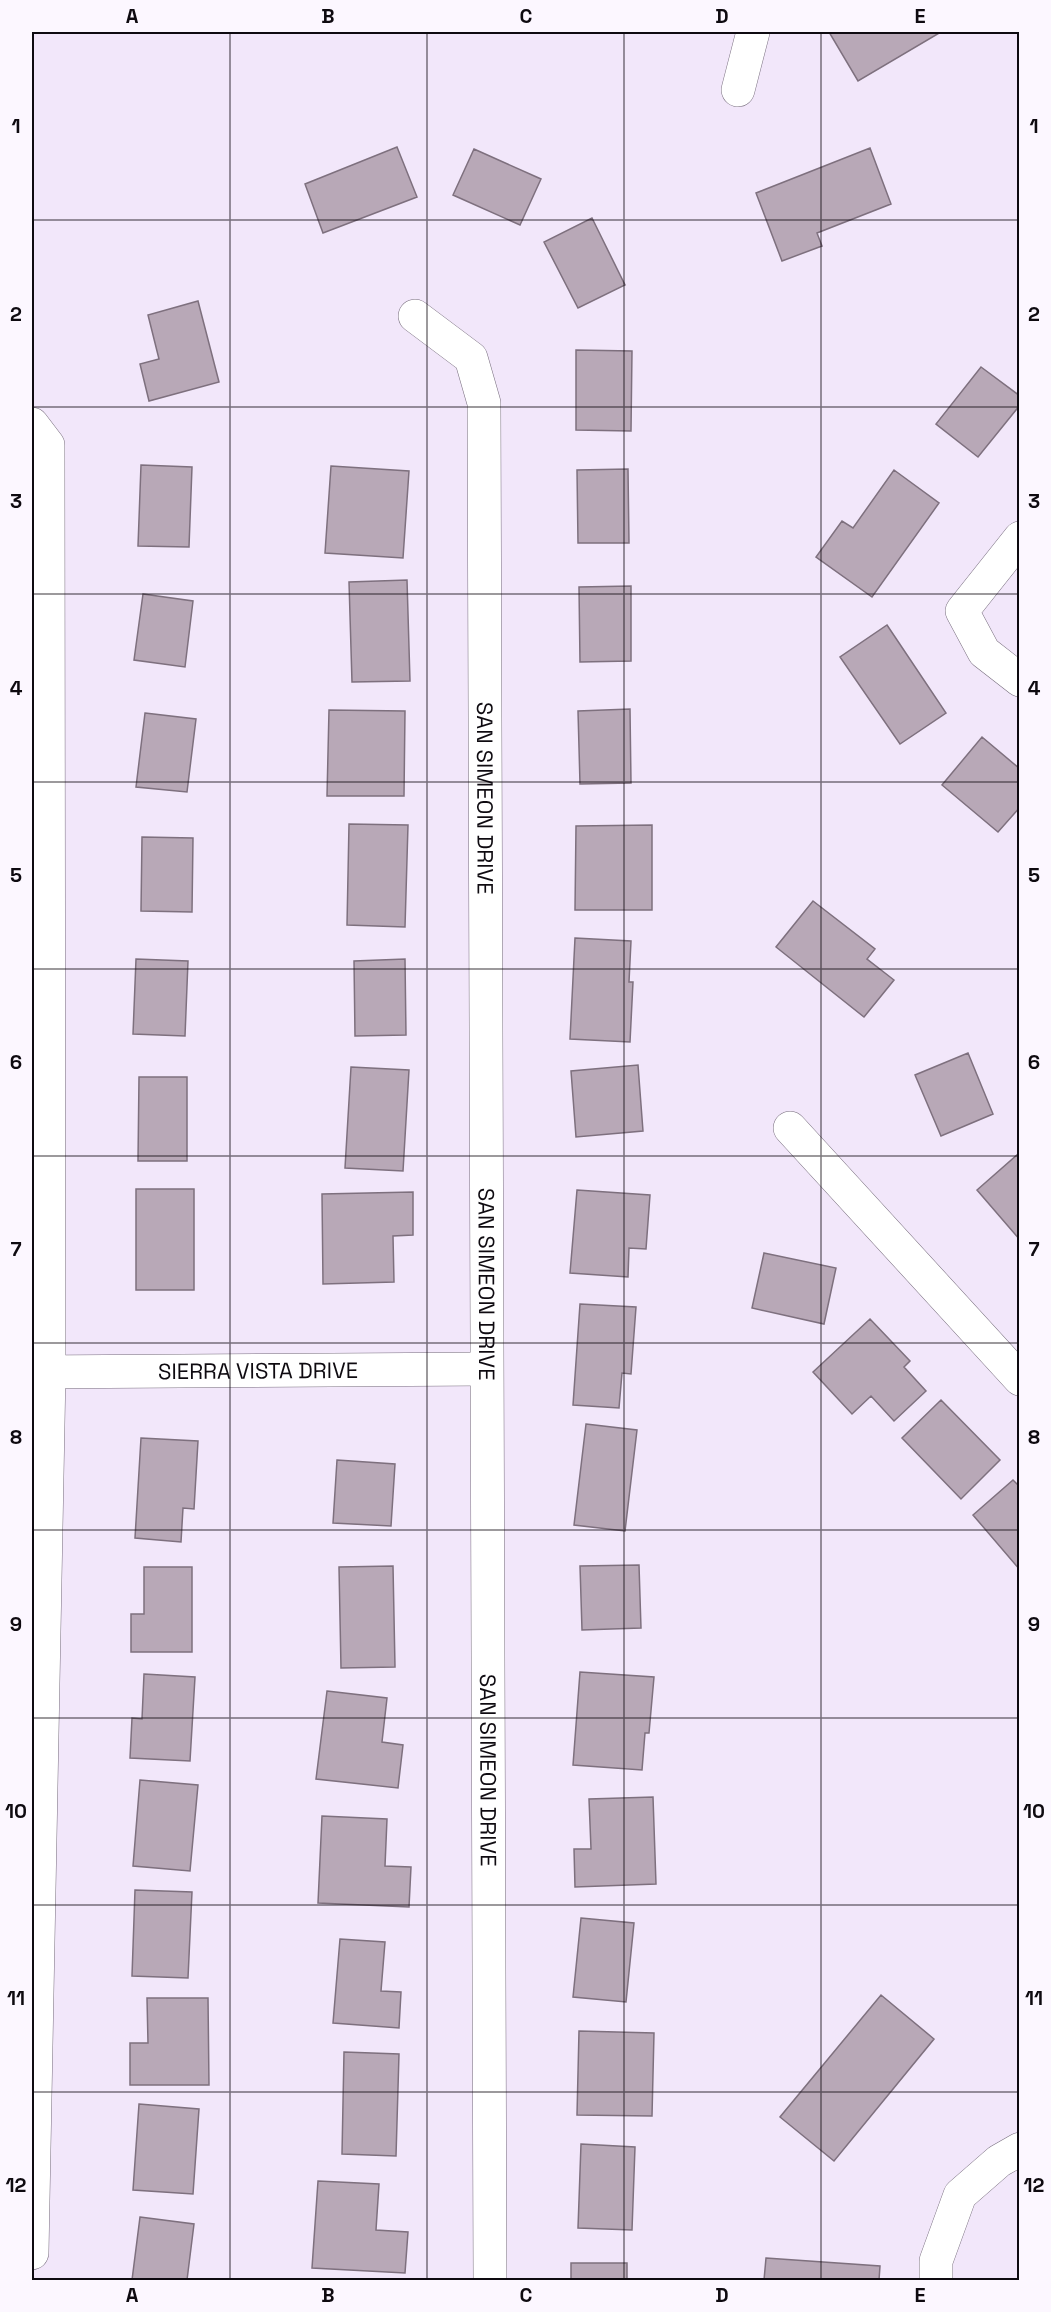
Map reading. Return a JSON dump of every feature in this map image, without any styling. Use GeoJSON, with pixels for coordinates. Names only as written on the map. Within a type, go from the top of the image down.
{"type":"FeatureCollection","features":[{"type":"Feature","properties":{"kind":"street"},"geometry":{"type":"LineString","coordinates":[[738,90],[753,32]]}},
{"type":"Feature","properties":{"kind":"street","name":"SAN SIMEON DRIVE"},"geometry":{"type":"LineString","coordinates":[[415,316],[471,358],[484,403],[490,2280]]}},
{"type":"Feature","properties":{"kind":"street"},"geometry":{"type":"LineString","coordinates":[[32,424],[48,445],[32,2253]]}},
{"type":"Feature","properties":{"kind":"street"},"geometry":{"type":"LineString","coordinates":[[1020,538],[962,611],[984,652],[1020,680]]}},
{"type":"Feature","properties":{"kind":"street"},"geometry":{"type":"LineString","coordinates":[[790,1128],[1020,1379]]}},
{"type":"Feature","properties":{"kind":"street","name":"SIERRA VISTA DRIVE"},"geometry":{"type":"LineString","coordinates":[[40,1372],[486,1369]]}},
{"type":"Feature","properties":{"kind":"street"},"geometry":{"type":"LineString","coordinates":[[936,2280],[936,2261],[960,2195],[999,2161],[1020,2149]]}},
{"type":"Feature","properties":{"kind":"building"},"geometry":{"type":"Polygon","coordinates":[[[829,32],[941,32],[858,81],[829,32]]]}},
{"type":"Feature","properties":{"kind":"building"},"geometry":{"type":"Polygon","coordinates":[[[397,147],[417,197],[323,233],[305,184],[397,147]]]}},
{"type":"Feature","properties":{"kind":"building"},"geometry":{"type":"Polygon","coordinates":[[[870,148],[891,204],[817,233],[822,246],[782,261],[756,193],[870,148]]]}},
{"type":"Feature","properties":{"kind":"building"},"geometry":{"type":"Polygon","coordinates":[[[474,149],[541,179],[520,225],[453,195],[474,149]]]}},
{"type":"Feature","properties":{"kind":"building"},"geometry":{"type":"Polygon","coordinates":[[[592,218],[625,285],[578,308],[544,242],[592,218]]]}},
{"type":"Feature","properties":{"kind":"building"},"geometry":{"type":"Polygon","coordinates":[[[198,301],[219,382],[149,401],[140,364],[159,359],[148,315],[198,301]]]}},
{"type":"Feature","properties":{"kind":"building"},"geometry":{"type":"Polygon","coordinates":[[[576,350],[632,351],[631,431],[576,430],[576,350]]]}},
{"type":"Feature","properties":{"kind":"building"},"geometry":{"type":"Polygon","coordinates":[[[981,367],[1020,396],[1020,405],[978,457],[936,424],[981,367]]]}},
{"type":"Feature","properties":{"kind":"building"},"geometry":{"type":"Polygon","coordinates":[[[141,465],[192,467],[189,547],[138,546],[141,465]]]}},
{"type":"Feature","properties":{"kind":"building"},"geometry":{"type":"Polygon","coordinates":[[[331,466],[409,471],[403,558],[325,553],[331,466]]]}},
{"type":"Feature","properties":{"kind":"building"},"geometry":{"type":"Polygon","coordinates":[[[628,469],[629,543],[578,543],[577,470],[628,469]]]}},
{"type":"Feature","properties":{"kind":"building"},"geometry":{"type":"Polygon","coordinates":[[[894,470],[939,503],[872,597],[816,557],[842,521],[853,528],[894,470]]]}},
{"type":"Feature","properties":{"kind":"building"},"geometry":{"type":"Polygon","coordinates":[[[407,580],[410,681],[352,682],[349,582],[407,580]]]}},
{"type":"Feature","properties":{"kind":"building"},"geometry":{"type":"Polygon","coordinates":[[[631,586],[631,661],[580,662],[579,587],[631,586]]]}},
{"type":"Feature","properties":{"kind":"building"},"geometry":{"type":"Polygon","coordinates":[[[143,594],[193,601],[185,667],[134,660],[143,594]]]}},
{"type":"Feature","properties":{"kind":"building"},"geometry":{"type":"Polygon","coordinates":[[[887,625],[946,713],[900,744],[840,657],[887,625]]]}},
{"type":"Feature","properties":{"kind":"building"},"geometry":{"type":"Polygon","coordinates":[[[630,709],[631,783],[580,784],[578,711],[630,709]]]}},
{"type":"Feature","properties":{"kind":"building"},"geometry":{"type":"Polygon","coordinates":[[[329,710],[405,711],[404,796],[327,796],[329,710]]]}},
{"type":"Feature","properties":{"kind":"building"},"geometry":{"type":"Polygon","coordinates":[[[145,713],[196,719],[187,792],[136,787],[145,713]]]}},
{"type":"Feature","properties":{"kind":"building"},"geometry":{"type":"Polygon","coordinates":[[[982,737],[1020,769],[1020,807],[998,832],[942,785],[982,737]]]}},
{"type":"Feature","properties":{"kind":"building"},"geometry":{"type":"Polygon","coordinates":[[[349,824],[408,825],[405,927],[347,925],[349,824]]]}},
{"type":"Feature","properties":{"kind":"building"},"geometry":{"type":"Polygon","coordinates":[[[652,825],[652,910],[575,910],[576,826],[652,825]]]}},
{"type":"Feature","properties":{"kind":"building"},"geometry":{"type":"Polygon","coordinates":[[[142,837],[193,838],[192,912],[141,911],[142,837]]]}},
{"type":"Feature","properties":{"kind":"building"},"geometry":{"type":"Polygon","coordinates":[[[813,901],[875,949],[867,959],[894,980],[864,1017],[776,947],[813,901]]]}},
{"type":"Feature","properties":{"kind":"building"},"geometry":{"type":"Polygon","coordinates":[[[575,938],[631,941],[629,982],[633,982],[630,1042],[570,1039],[575,938]]]}},
{"type":"Feature","properties":{"kind":"building"},"geometry":{"type":"Polygon","coordinates":[[[136,959],[188,961],[185,1036],[133,1034],[136,959]]]}},
{"type":"Feature","properties":{"kind":"building"},"geometry":{"type":"Polygon","coordinates":[[[405,959],[406,1035],[355,1036],[354,961],[405,959]]]}},
{"type":"Feature","properties":{"kind":"building"},"geometry":{"type":"Polygon","coordinates":[[[968,1053],[993,1114],[941,1136],[915,1075],[968,1053]]]}},
{"type":"Feature","properties":{"kind":"building"},"geometry":{"type":"Polygon","coordinates":[[[638,1065],[643,1131],[576,1137],[571,1071],[638,1065]]]}},
{"type":"Feature","properties":{"kind":"building"},"geometry":{"type":"Polygon","coordinates":[[[351,1067],[409,1070],[403,1171],[345,1168],[351,1067]]]}},
{"type":"Feature","properties":{"kind":"building"},"geometry":{"type":"Polygon","coordinates":[[[139,1077],[187,1077],[187,1161],[138,1161],[139,1077]]]}},
{"type":"Feature","properties":{"kind":"building"},"geometry":{"type":"Polygon","coordinates":[[[1018,1154],[1020,1156],[1020,1240],[977,1190],[1018,1154]]]}},
{"type":"Feature","properties":{"kind":"building"},"geometry":{"type":"Polygon","coordinates":[[[136,1189],[194,1189],[194,1290],[136,1290],[136,1189]]]}},
{"type":"Feature","properties":{"kind":"building"},"geometry":{"type":"Polygon","coordinates":[[[577,1190],[650,1195],[646,1249],[629,1248],[628,1277],[570,1273],[577,1190]]]}},
{"type":"Feature","properties":{"kind":"building"},"geometry":{"type":"Polygon","coordinates":[[[413,1192],[413,1235],[393,1236],[394,1282],[323,1284],[322,1194],[413,1192]]]}},
{"type":"Feature","properties":{"kind":"building"},"geometry":{"type":"Polygon","coordinates":[[[764,1253],[836,1268],[824,1324],[752,1308],[764,1253]]]}},
{"type":"Feature","properties":{"kind":"building"},"geometry":{"type":"Polygon","coordinates":[[[580,1304],[636,1307],[631,1374],[622,1373],[619,1408],[573,1405],[580,1304]]]}},
{"type":"Feature","properties":{"kind":"building"},"geometry":{"type":"Polygon","coordinates":[[[870,1319],[910,1361],[904,1367],[926,1391],[894,1421],[871,1396],[852,1414],[813,1372],[870,1319]]]}},
{"type":"Feature","properties":{"kind":"building"},"geometry":{"type":"Polygon","coordinates":[[[941,1400],[1000,1460],[961,1499],[902,1438],[941,1400]]]}},
{"type":"Feature","properties":{"kind":"building"},"geometry":{"type":"Polygon","coordinates":[[[586,1424],[637,1430],[625,1531],[574,1525],[586,1424]]]}},
{"type":"Feature","properties":{"kind":"building"},"geometry":{"type":"Polygon","coordinates":[[[141,1438],[198,1441],[194,1509],[183,1508],[181,1542],[135,1538],[141,1438]]]}},
{"type":"Feature","properties":{"kind":"building"},"geometry":{"type":"Polygon","coordinates":[[[337,1460],[395,1464],[391,1526],[333,1523],[337,1460]]]}},
{"type":"Feature","properties":{"kind":"building"},"geometry":{"type":"Polygon","coordinates":[[[1013,1480],[1020,1487],[1020,1570],[973,1515],[1013,1480]]]}},
{"type":"Feature","properties":{"kind":"building"},"geometry":{"type":"Polygon","coordinates":[[[639,1565],[641,1628],[582,1630],[580,1566],[639,1565]]]}},
{"type":"Feature","properties":{"kind":"building"},"geometry":{"type":"Polygon","coordinates":[[[393,1566],[395,1667],[341,1668],[339,1567],[393,1566]]]}},
{"type":"Feature","properties":{"kind":"building"},"geometry":{"type":"Polygon","coordinates":[[[144,1567],[192,1567],[192,1652],[131,1652],[131,1614],[144,1614],[144,1567]]]}},
{"type":"Feature","properties":{"kind":"building"},"geometry":{"type":"Polygon","coordinates":[[[580,1672],[654,1677],[649,1733],[645,1733],[642,1770],[573,1765],[580,1672]]]}},
{"type":"Feature","properties":{"kind":"building"},"geometry":{"type":"Polygon","coordinates":[[[144,1674],[195,1677],[190,1761],[130,1758],[132,1718],[142,1719],[144,1674]]]}},
{"type":"Feature","properties":{"kind":"building"},"geometry":{"type":"Polygon","coordinates":[[[327,1691],[387,1698],[382,1742],[403,1745],[398,1788],[316,1779],[327,1691]]]}},
{"type":"Feature","properties":{"kind":"building"},"geometry":{"type":"Polygon","coordinates":[[[140,1780],[198,1785],[190,1871],[133,1866],[140,1780]]]}},
{"type":"Feature","properties":{"kind":"building"},"geometry":{"type":"Polygon","coordinates":[[[653,1797],[656,1884],[575,1887],[574,1849],[591,1849],[589,1799],[653,1797]]]}},
{"type":"Feature","properties":{"kind":"building"},"geometry":{"type":"Polygon","coordinates":[[[322,1816],[387,1819],[385,1866],[411,1867],[409,1907],[318,1903],[322,1816]]]}},
{"type":"Feature","properties":{"kind":"building"},"geometry":{"type":"Polygon","coordinates":[[[135,1890],[192,1892],[188,1978],[132,1976],[135,1890]]]}},
{"type":"Feature","properties":{"kind":"building"},"geometry":{"type":"Polygon","coordinates":[[[581,1918],[634,1923],[626,2002],[573,1997],[581,1918]]]}},
{"type":"Feature","properties":{"kind":"building"},"geometry":{"type":"Polygon","coordinates":[[[340,1939],[385,1942],[381,1991],[401,1992],[399,2028],[333,2023],[340,1939]]]}},
{"type":"Feature","properties":{"kind":"building"},"geometry":{"type":"Polygon","coordinates":[[[881,1995],[934,2039],[834,2161],[780,2117],[881,1995]]]}},
{"type":"Feature","properties":{"kind":"building"},"geometry":{"type":"Polygon","coordinates":[[[147,1998],[208,1998],[209,2085],[130,2085],[130,2043],[148,2043],[147,1998]]]}},
{"type":"Feature","properties":{"kind":"building"},"geometry":{"type":"Polygon","coordinates":[[[579,2031],[654,2033],[652,2116],[577,2115],[579,2031]]]}},
{"type":"Feature","properties":{"kind":"building"},"geometry":{"type":"Polygon","coordinates":[[[344,2052],[399,2054],[396,2156],[342,2154],[344,2052]]]}},
{"type":"Feature","properties":{"kind":"building"},"geometry":{"type":"Polygon","coordinates":[[[139,2104],[199,2109],[193,2194],[133,2190],[139,2104]]]}},
{"type":"Feature","properties":{"kind":"building"},"geometry":{"type":"Polygon","coordinates":[[[581,2144],[635,2147],[632,2230],[578,2228],[581,2144]]]}},
{"type":"Feature","properties":{"kind":"building"},"geometry":{"type":"Polygon","coordinates":[[[318,2181],[379,2184],[376,2230],[408,2232],[405,2273],[312,2268],[318,2181]]]}},
{"type":"Feature","properties":{"kind":"building"},"geometry":{"type":"Polygon","coordinates":[[[140,2217],[194,2224],[187,2280],[132,2280],[140,2217]]]}},
{"type":"Feature","properties":{"kind":"building"},"geometry":{"type":"Polygon","coordinates":[[[766,2258],[880,2266],[879,2280],[764,2280],[766,2258]]]}},
{"type":"Feature","properties":{"kind":"building"},"geometry":{"type":"Polygon","coordinates":[[[571,2263],[627,2263],[627,2280],[571,2280],[571,2263]]]}}]}
